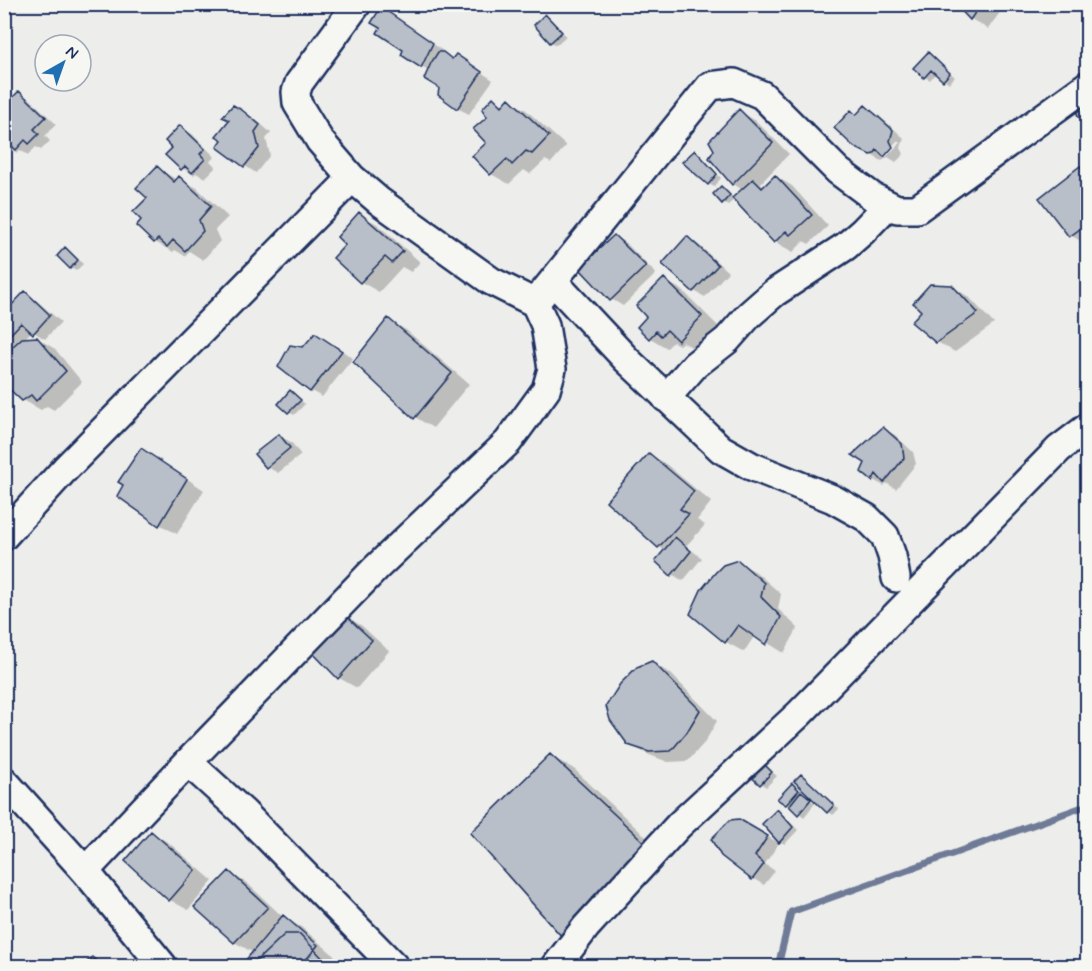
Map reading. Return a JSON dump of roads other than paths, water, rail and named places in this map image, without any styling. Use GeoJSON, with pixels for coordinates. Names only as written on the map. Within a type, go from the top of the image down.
{"type":"FeatureCollection","features":[{"type":"Feature","properties":{"kind":"street"},"geometry":{"type":"LineString","coordinates":[[85,871],[376,568],[508,442],[546,390],[552,369],[545,325],[535,303],[490,281],[379,201],[352,178],[321,141],[297,103],[296,92],[299,82],[357,4]]}},
{"type":"Feature","properties":{"kind":"street"},"geometry":{"type":"LineString","coordinates":[[535,303],[710,86],[734,83],[762,95],[838,171],[873,197],[897,209],[917,209],[1088,85]]}},
{"type":"Feature","properties":{"kind":"street"},"geometry":{"type":"LineString","coordinates":[[4,536],[65,469],[352,178]]}},
{"type":"Feature","properties":{"kind":"street"},"geometry":{"type":"LineString","coordinates":[[666,398],[694,365],[727,340],[749,315],[774,293],[846,246],[888,205]]}},
{"type":"Feature","properties":{"kind":"street"},"geometry":{"type":"LineString","coordinates":[[553,280],[627,360],[721,449],[751,466],[833,499],[867,518],[885,536],[896,578]]}},
{"type":"Feature","properties":{"kind":"street"},"geometry":{"type":"LineString","coordinates":[[556,966],[586,927],[679,825],[799,714],[1059,449],[1088,427]]}},
{"type":"Feature","properties":{"kind":"street"},"geometry":{"type":"LineString","coordinates":[[188,762],[243,812],[394,966]]}},
{"type":"Feature","properties":{"kind":"street"},"geometry":{"type":"LineString","coordinates":[[4,782],[85,871],[163,966]]}},
{"type":"Feature","properties":{"kind":"waterway"},"geometry":{"type":"LineString","coordinates":[[778,966],[791,912],[1088,805]]}}]}
